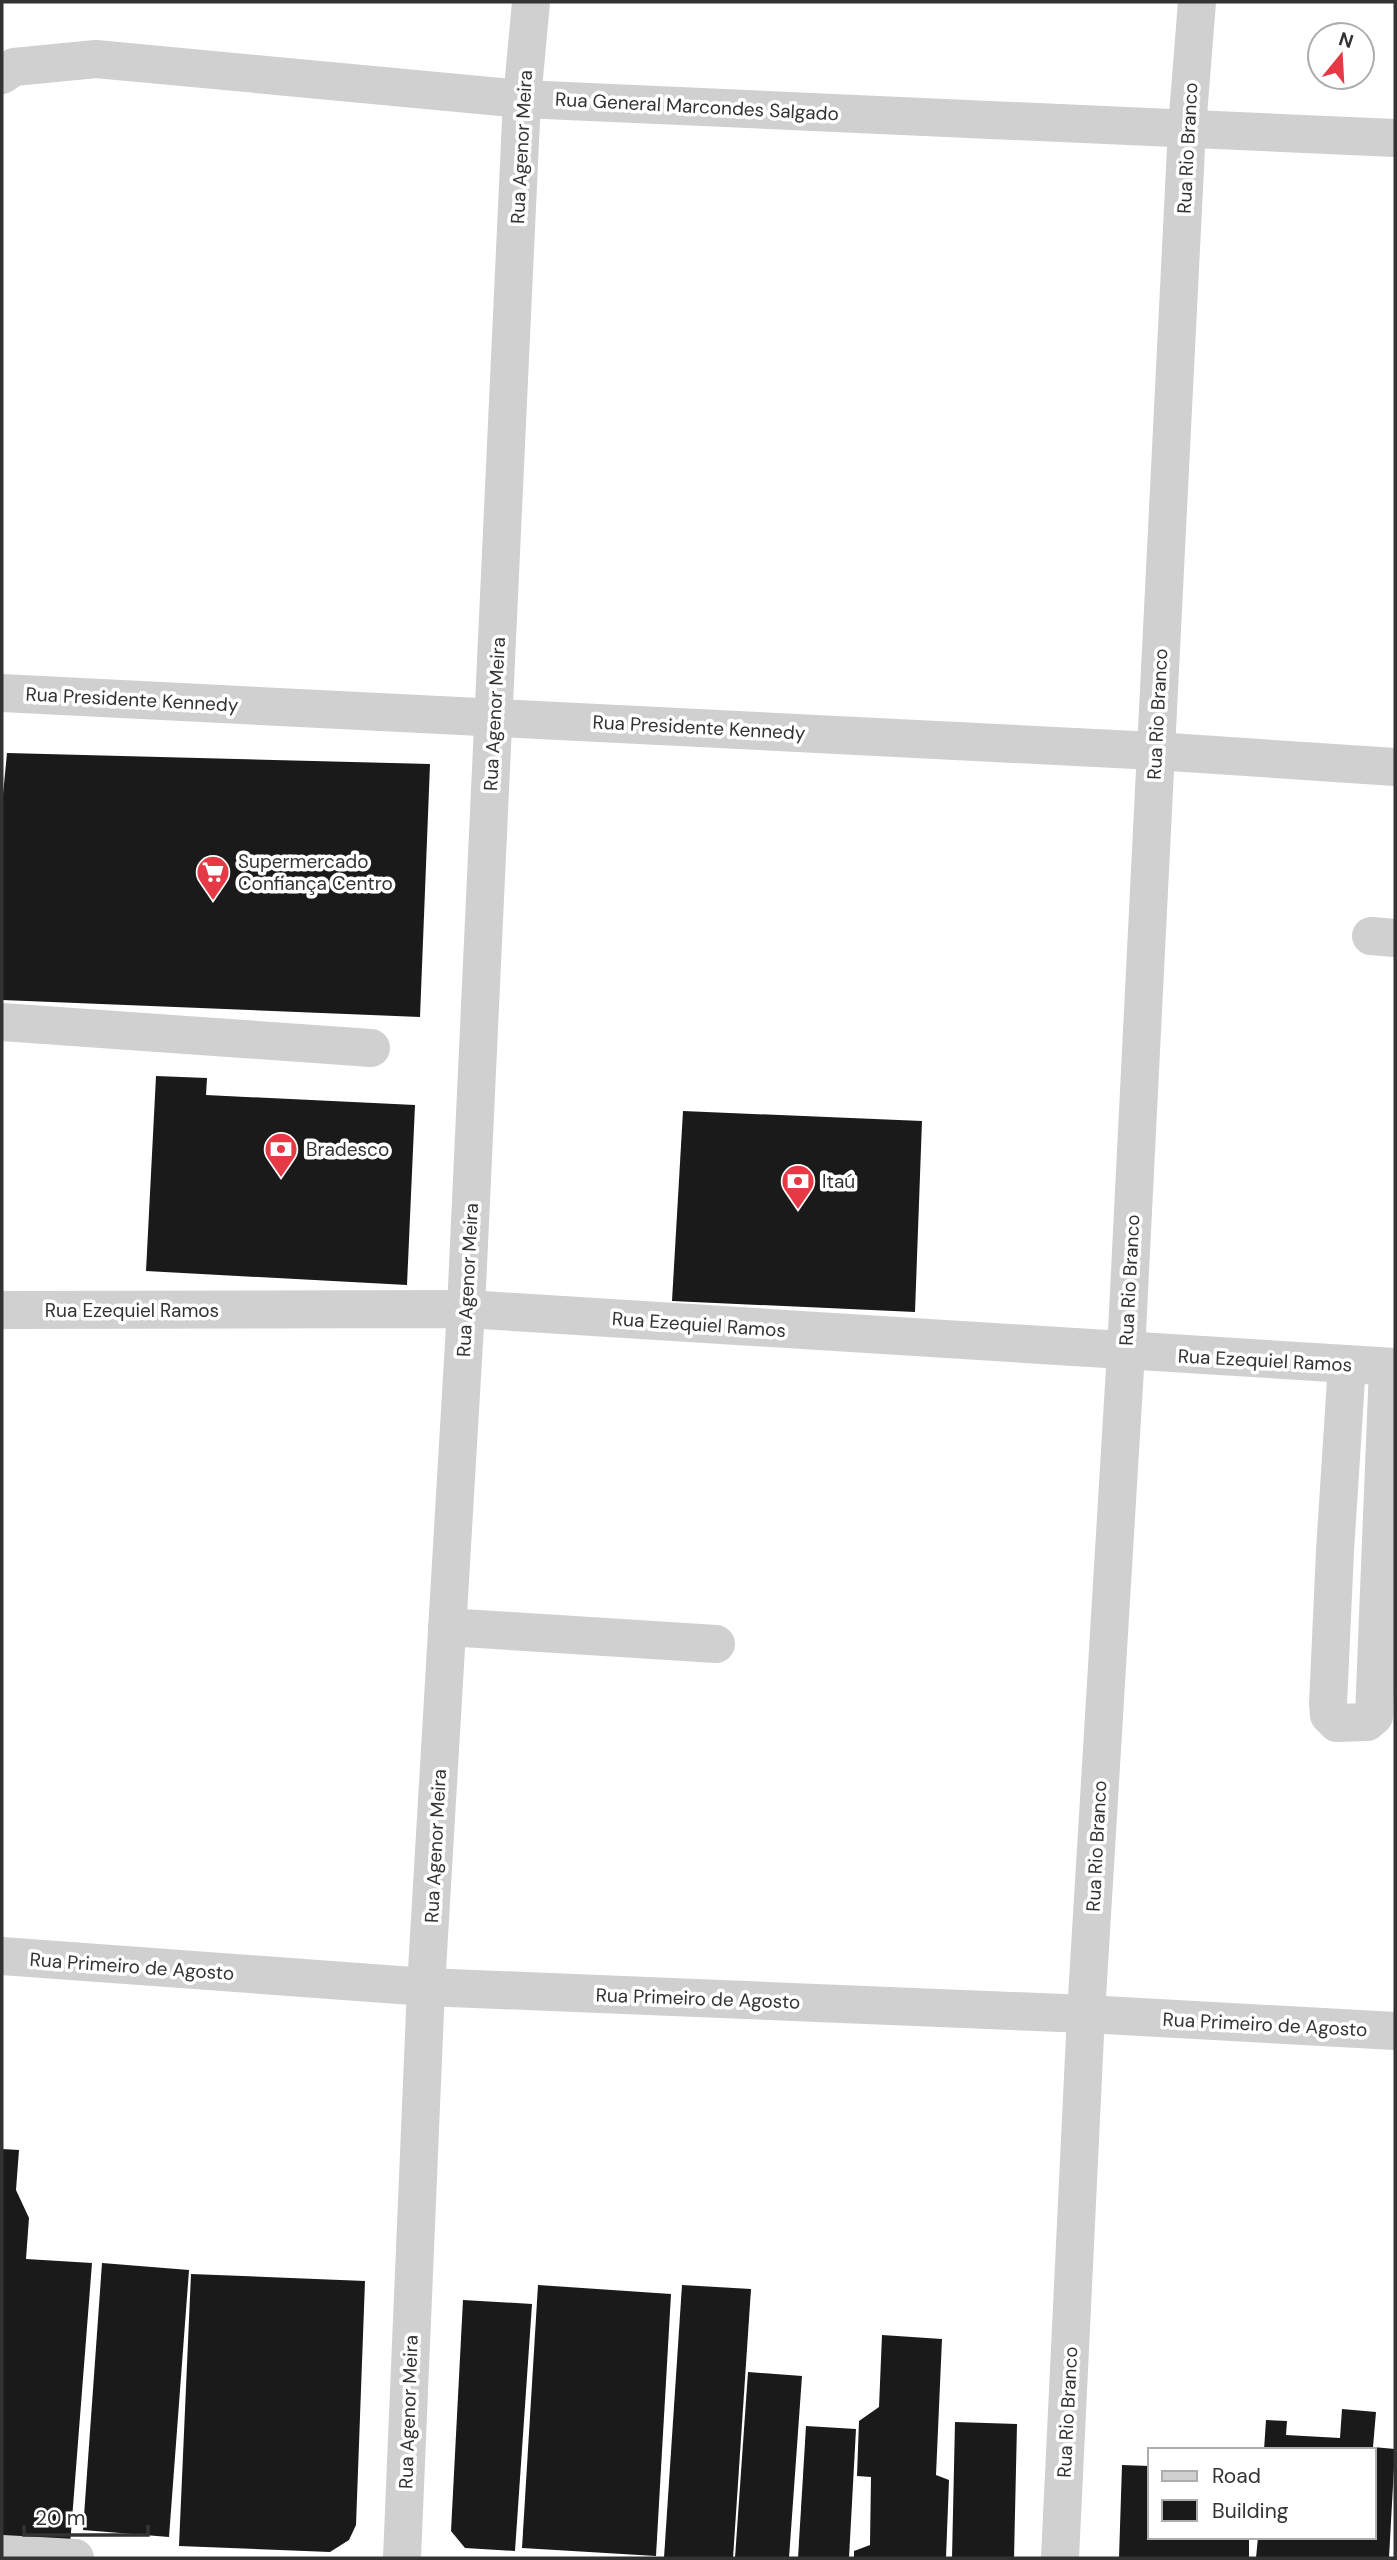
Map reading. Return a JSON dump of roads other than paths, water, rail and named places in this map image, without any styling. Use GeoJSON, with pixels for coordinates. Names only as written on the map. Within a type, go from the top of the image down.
{"type":"FeatureCollection","features":[{"type":"Feature","properties":{"kind":"street","name":"Rua Agenor Meira"},"geometry":{"type":"LineString","coordinates":[[402,2558],[426,1987],[466,1309],[522,99],[531,2]]}},
{"type":"Feature","properties":{"kind":"street","name":"Rua Rio Branco"},"geometry":{"type":"LineString","coordinates":[[1059,2558],[1086,2014],[1126,1352],[1187,128],[1197,2]]}},
{"type":"Feature","properties":{"kind":"street","name":"Rua General Marcondes Salgado"},"geometry":{"type":"LineString","coordinates":[[2,75],[14,67],[96,59],[522,99],[1395,138]]}},
{"type":"Feature","properties":{"kind":"street","name":"Rua Presidente Kennedy"},"geometry":{"type":"LineString","coordinates":[[2,693],[1155,751],[1395,767]]}},
{"type":"Feature","properties":{"kind":"street"},"geometry":{"type":"LineString","coordinates":[[2,1022],[371,1048]]}},
{"type":"Feature","properties":{"kind":"street","name":"Rua Ezequiel Ramos"},"geometry":{"type":"LineString","coordinates":[[2,1310],[466,1309],[1391,1367]]}},
{"type":"Feature","properties":{"kind":"street"},"geometry":{"type":"LineString","coordinates":[[1347,1364],[1328,1704],[1329,1715],[1337,1723],[1367,1722],[1374,1716],[1391,1367]]}},
{"type":"Feature","properties":{"kind":"street"},"geometry":{"type":"LineString","coordinates":[[447,1628],[716,1644]]}},
{"type":"Feature","properties":{"kind":"street","name":"Rua Primeiro de Agosto"},"geometry":{"type":"LineString","coordinates":[[2,1956],[426,1987],[1086,2014],[1395,2031]]}},
{"type":"Feature","properties":{"kind":"street"},"geometry":{"type":"LineString","coordinates":[[2,2554],[75,2558]]}},
{"type":"Feature","properties":{"kind":"place","name":"Supermercado Confiança Centro"},"geometry":{"type":"Point","coordinates":[213,902]}},
{"type":"Feature","properties":{"kind":"place","name":"Bradesco"},"geometry":{"type":"Point","coordinates":[281,1179]}},
{"type":"Feature","properties":{"kind":"place","name":"Itaú"},"geometry":{"type":"Point","coordinates":[798,1211]}}]}
